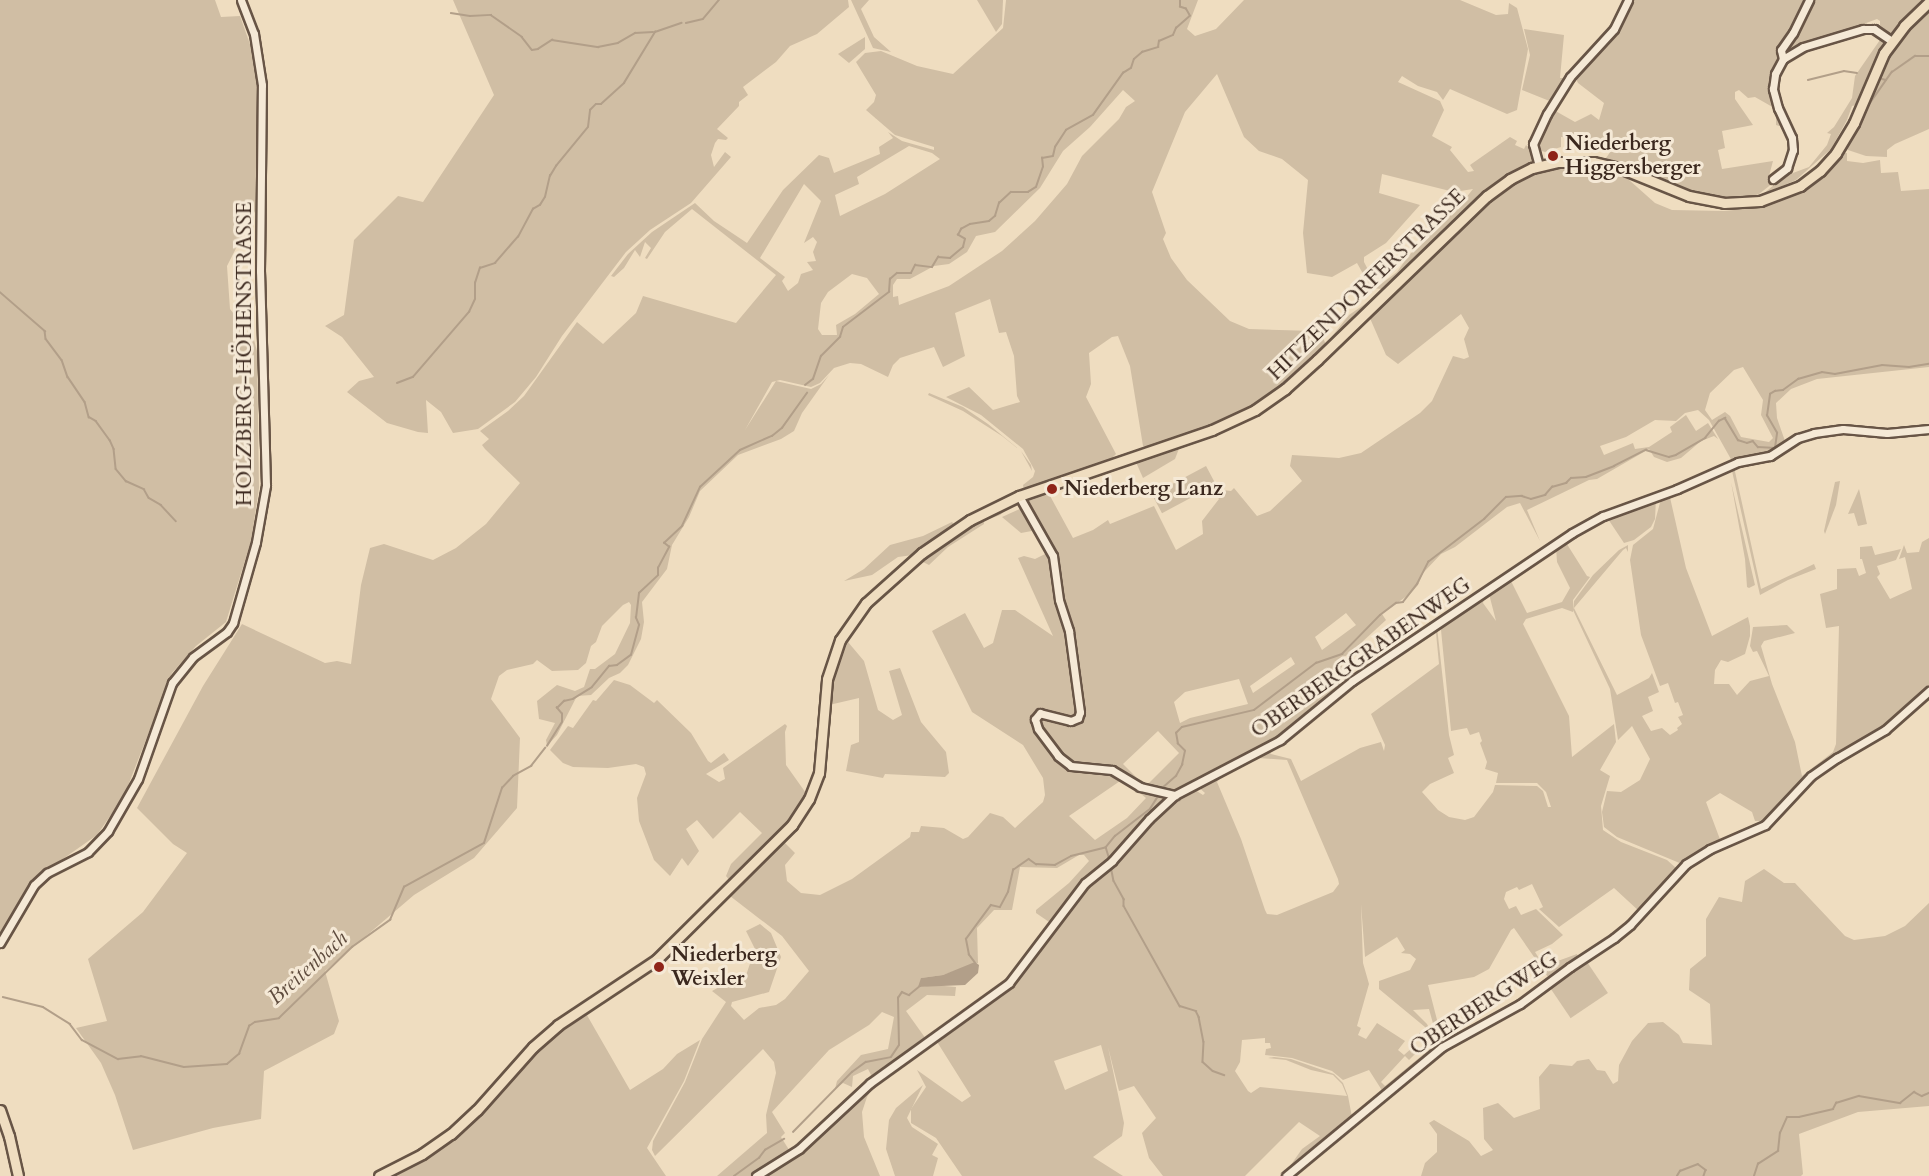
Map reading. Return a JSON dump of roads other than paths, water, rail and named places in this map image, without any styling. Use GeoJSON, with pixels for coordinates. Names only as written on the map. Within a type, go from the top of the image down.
{"type":"FeatureCollection","features":[{"type":"Feature","properties":{"kind":"main road","name":"HITZENDORFERSTRASSE"},"geometry":{"type":"LineString","coordinates":[[379,1176],[422,1154],[451,1134],[477,1110],[551,1031],[656,960],[784,834],[802,812],[815,786],[822,757],[829,671],[837,647],[853,619],[890,579],[928,548],[970,520],[1019,496],[1212,430],[1262,406],[1309,368],[1486,196],[1510,179],[1539,165],[1575,160],[1601,163],[1677,192],[1716,203],[1752,203],[1776,197],[1807,181],[1836,153],[1850,131],[1875,70],[1892,41],[1929,2]]}},
{"type":"Feature","properties":{"kind":"main road"},"geometry":{"type":"LineString","coordinates":[[0,1110],[9,1136],[18,1176]]}},
{"type":"Feature","properties":{"kind":"street","name":"HOLZBERG-HÖHENSTRASSE"},"geometry":{"type":"LineString","coordinates":[[0,943],[34,885],[47,873],[94,847],[108,831],[138,778],[172,683],[193,657],[231,628],[249,569],[266,485],[260,272],[262,101],[258,49],[241,0]]}},
{"type":"Feature","properties":{"kind":"street"},"geometry":{"type":"LineString","coordinates":[[1539,165],[1533,144],[1547,114],[1570,77],[1614,29],[1628,0]]}},
{"type":"Feature","properties":{"kind":"street"},"geometry":{"type":"LineString","coordinates":[[1783,59],[1781,50],[1793,33],[1809,0]]}},
{"type":"Feature","properties":{"kind":"street"},"geometry":{"type":"LineString","coordinates":[[1773,179],[1787,168],[1793,150],[1792,138],[1778,108],[1773,89],[1775,74],[1783,59],[1803,47],[1863,28],[1874,28],[1892,41]]}},
{"type":"Feature","properties":{"kind":"street","name":"OBERBERGGRABENWEG"},"geometry":{"type":"LineString","coordinates":[[756,1176],[799,1149],[870,1083],[1009,983],[1085,883],[1112,861],[1149,819],[1175,795],[1280,740],[1352,681],[1485,590],[1603,516],[1677,489],[1738,462],[1770,456],[1798,438],[1843,429],[1887,433],[1929,429]]}},
{"type":"Feature","properties":{"kind":"street"},"geometry":{"type":"LineString","coordinates":[[1019,496],[1053,556],[1059,600],[1069,631],[1080,712],[1078,718],[1071,721],[1040,713],[1035,717],[1037,726],[1049,746],[1066,763],[1079,768],[1112,770],[1136,785],[1175,795]]}},
{"type":"Feature","properties":{"kind":"street","name":"OBERBERGWEG"},"geometry":{"type":"LineString","coordinates":[[1286,1176],[1440,1048],[1520,1004],[1570,967],[1614,939],[1630,925],[1686,864],[1710,849],[1765,825],[1811,776],[1885,730],[1929,691]]}},
{"type":"Feature","properties":{"kind":"waterway"},"geometry":{"type":"LineString","coordinates":[[686,23],[703,19],[719,0]]}},
{"type":"Feature","properties":{"kind":"waterway","name":"Breitenbach"},"geometry":{"type":"LineString","coordinates":[[805,385],[813,379],[821,356],[840,337],[843,327],[889,292],[890,279],[897,273],[911,273],[915,265],[932,267],[938,257],[950,258],[963,247],[965,239],[958,235],[961,229],[970,224],[989,221],[995,216],[999,203],[1011,192],[1028,192],[1036,187],[1043,167],[1042,158],[1053,156],[1055,147],[1066,130],[1093,115],[1123,73],[1131,68],[1134,59],[1142,52],[1158,47],[1159,41],[1173,35],[1176,28],[1190,16],[1186,9],[1180,7],[1180,0]]}},
{"type":"Feature","properties":{"kind":"waterway"},"geometry":{"type":"LineString","coordinates":[[451,13],[470,16],[491,15],[522,37],[532,50],[552,40],[598,47],[618,43],[635,33],[653,32]]}},
{"type":"Feature","properties":{"kind":"waterway"},"geometry":{"type":"LineString","coordinates":[[397,383],[413,377],[469,312],[475,299],[475,283],[480,268],[495,263],[518,237],[533,209],[540,205],[545,197],[550,176],[556,166],[588,127],[590,110],[596,104],[601,104],[624,83],[655,32],[681,23]]}},
{"type":"Feature","properties":{"kind":"waterway"},"geometry":{"type":"LineString","coordinates":[[1870,103],[1892,72],[1915,56],[1929,56]]}},
{"type":"Feature","properties":{"kind":"waterway"},"geometry":{"type":"LineString","coordinates":[[1808,80],[1844,71],[1857,73]]}},
{"type":"Feature","properties":{"kind":"waterway"},"geometry":{"type":"LineString","coordinates":[[1878,78],[1886,80]]}},
{"type":"Feature","properties":{"kind":"waterway"},"geometry":{"type":"LineString","coordinates":[[0,292],[45,331],[46,339],[62,360],[68,377],[85,402],[89,417],[96,421],[110,440],[114,449],[116,469],[126,481],[144,489],[149,498],[161,505],[176,521]]}},
{"type":"Feature","properties":{"kind":"waterway"},"geometry":{"type":"LineString","coordinates":[[1161,789],[1176,776],[1182,765],[1185,751],[1178,744],[1176,733],[1182,727],[1254,710],[1316,663],[1342,654],[1380,615],[1396,603],[1403,602],[1417,584],[1428,562],[1484,519],[1506,497],[1522,496],[1531,499],[1545,495],[1552,487],[1566,483],[1571,478],[1586,477],[1646,450],[1669,457],[1676,455],[1705,438],[1719,421],[1725,418],[1738,440],[1747,443],[1753,441],[1758,447],[1775,448],[1777,433],[1767,416],[1770,394],[1775,391],[1783,390],[1798,379],[1822,372],[1835,374],[1882,365],[1909,367],[1929,364]]}},
{"type":"Feature","properties":{"kind":"waterway","name":"Breitenbach"},"geometry":{"type":"LineString","coordinates":[[547,746],[562,722],[562,714],[557,708],[564,701],[573,699],[592,687],[609,666],[617,665],[631,655],[639,625],[636,618],[639,593],[658,575],[658,568],[669,547],[664,543],[682,526],[700,487],[740,450],[772,436],[782,428],[807,393]]}},
{"type":"Feature","properties":{"kind":"waterway","name":"Breitenbach"},"geometry":{"type":"LineString","coordinates":[[3,997],[43,1007],[70,1024],[82,1040],[118,1059],[141,1056],[184,1067],[227,1064],[239,1054],[249,1026],[255,1022],[279,1018],[352,947],[390,920],[404,887],[484,843],[502,788],[513,776],[531,766],[545,748]]}},
{"type":"Feature","properties":{"kind":"waterway"},"geometry":{"type":"LineString","coordinates":[[975,963],[969,955],[966,939],[991,905],[1000,907],[1008,892],[1013,870],[1029,859],[1036,864],[1055,865],[1071,856],[1106,847],[1115,836],[1150,809],[1160,793]]}},
{"type":"Feature","properties":{"kind":"waterway"},"geometry":{"type":"LineString","coordinates":[[1106,847],[1110,860]]}},
{"type":"Feature","properties":{"kind":"waterway"},"geometry":{"type":"LineString","coordinates":[[1111,866],[1114,881],[1124,899],[1124,906],[1180,1006],[1196,1011],[1199,1017],[1204,1042],[1203,1062],[1213,1071],[1224,1075]]}},
{"type":"Feature","properties":{"kind":"waterway"},"geometry":{"type":"LineString","coordinates":[[793,1132],[852,1072],[866,1062],[891,1057],[899,1045],[898,998],[902,992],[909,995],[920,986]]}},
{"type":"Feature","properties":{"kind":"waterway"},"geometry":{"type":"LineString","coordinates":[[1754,1176],[1758,1164],[1778,1151],[1780,1133],[1787,1117],[1799,1117],[1833,1109],[1836,1103],[1859,1096],[1900,1103],[1914,1092],[1922,1096],[1929,1093]]}},
{"type":"Feature","properties":{"kind":"waterway"},"geometry":{"type":"LineString","coordinates":[[734,1176],[759,1158],[765,1150],[784,1139]]}},
{"type":"Feature","properties":{"kind":"waterway"},"geometry":{"type":"LineString","coordinates":[[1677,1176],[1680,1171],[1698,1164],[1706,1170],[1704,1176]]}},
{"type":"Feature","properties":{"kind":"place","name":"Niederberg Higgersberger"},"geometry":{"type":"Point","coordinates":[1553,156]}},
{"type":"Feature","properties":{"kind":"place","name":"Niederberg Lanz"},"geometry":{"type":"Point","coordinates":[1052,489]}},
{"type":"Feature","properties":{"kind":"place","name":"Niederberg Weixler"},"geometry":{"type":"Point","coordinates":[659,967]}}]}
